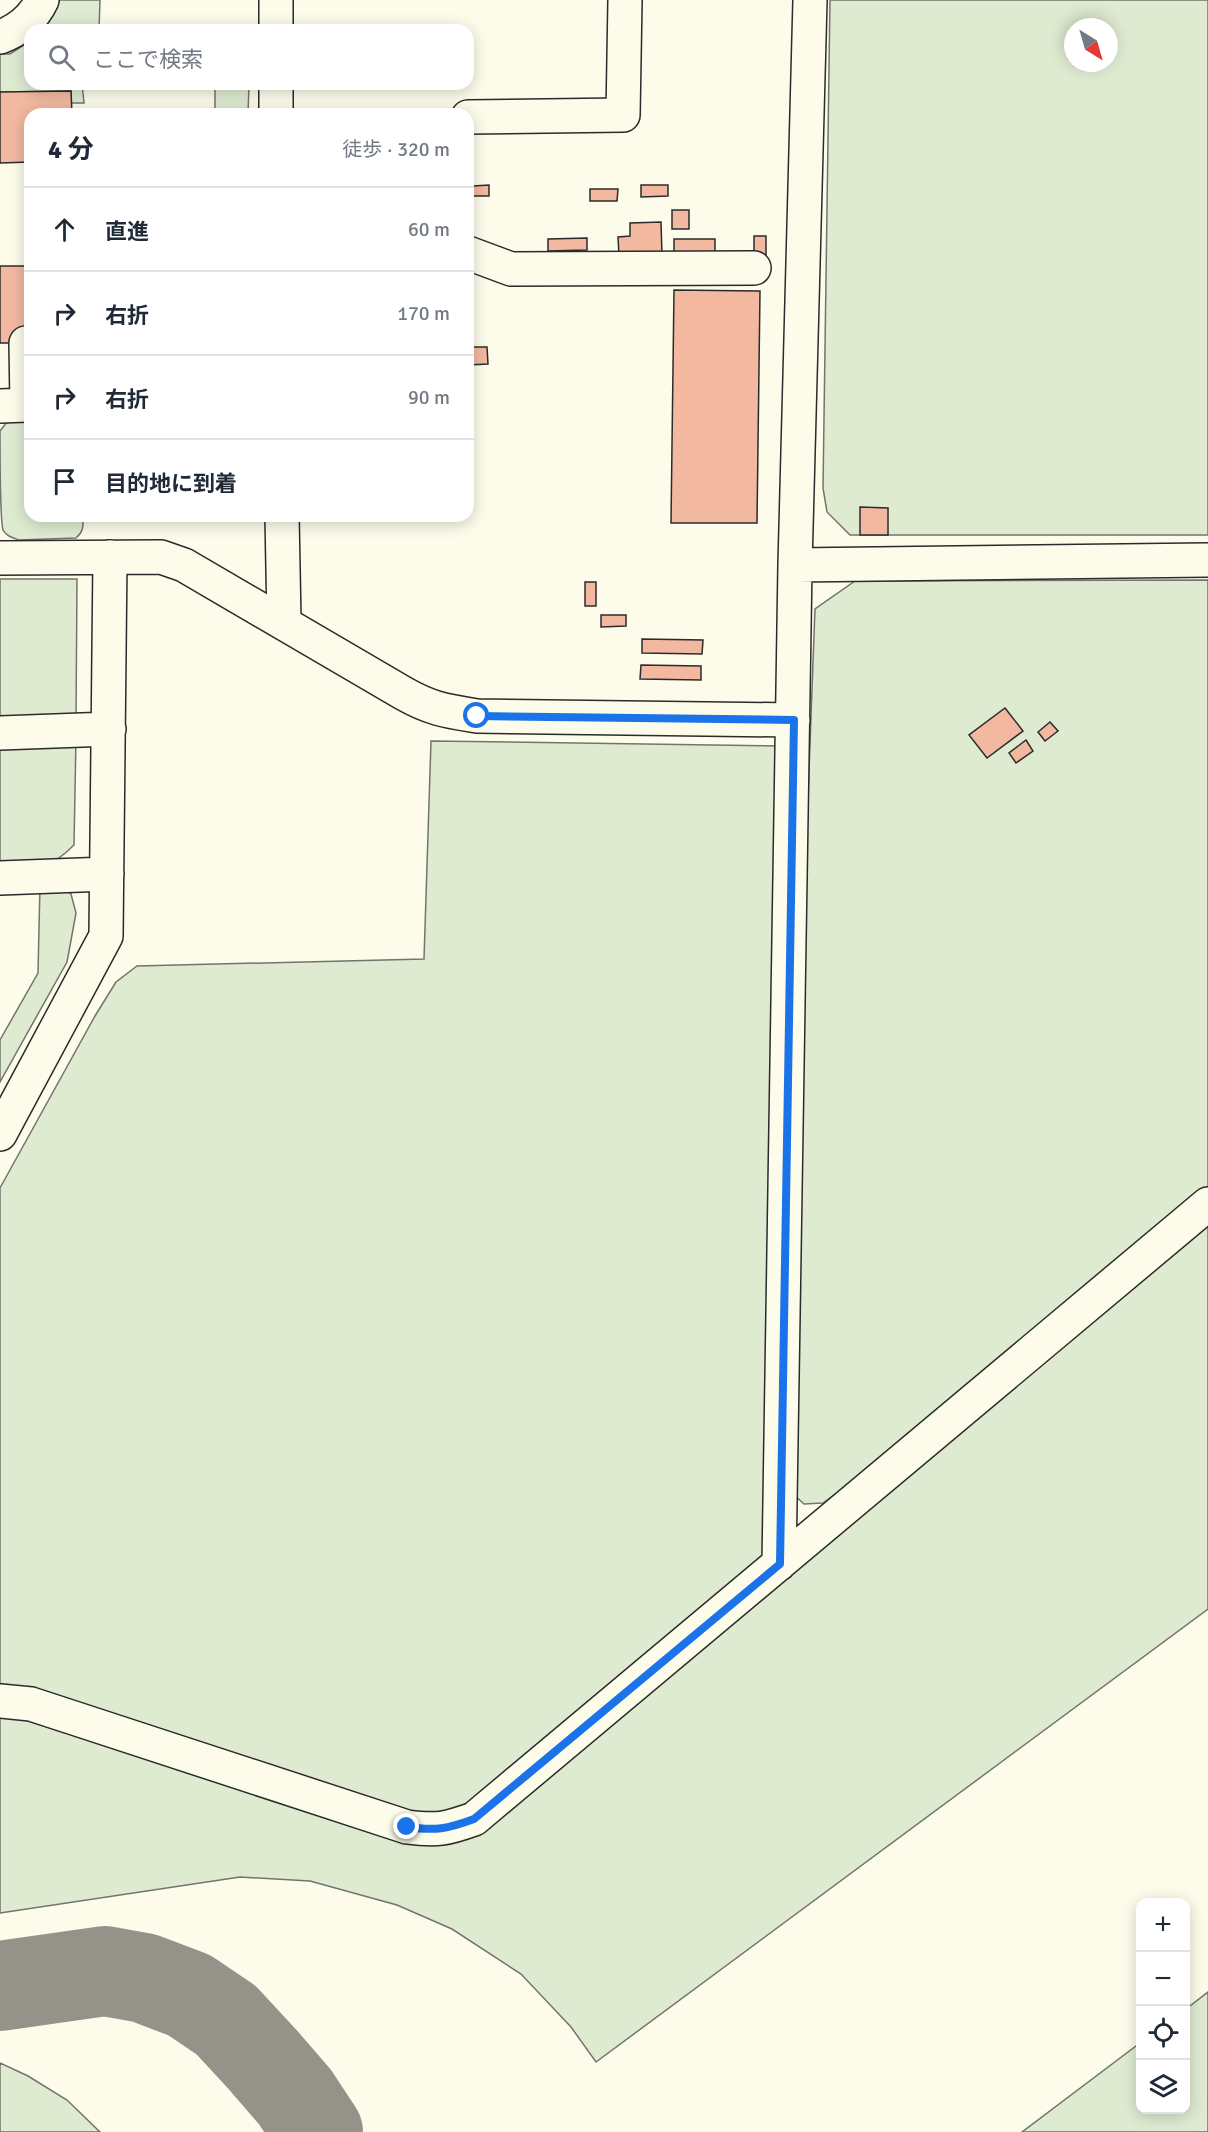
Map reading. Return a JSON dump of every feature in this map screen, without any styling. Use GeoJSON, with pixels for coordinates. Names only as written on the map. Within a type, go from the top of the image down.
{"type":"FeatureCollection","features":[{"type":"Feature","properties":{"kind":"lane"},"geometry":{"type":"LineString","coordinates":[[0,37],[14,32],[26,22],[42,0]]}},
{"type":"Feature","properties":{"kind":"lane"},"geometry":{"type":"LineString","coordinates":[[276,0],[276,24]]}},
{"type":"Feature","properties":{"kind":"lane"},"geometry":{"type":"LineString","coordinates":[[474,117],[623,115],[625,0]]}},
{"type":"Feature","properties":{"kind":"lane"},"geometry":{"type":"LineString","coordinates":[[780,1564],[795,565],[810,0]]}},
{"type":"Feature","properties":{"kind":"lane"},"geometry":{"type":"LineString","coordinates":[[276,90],[276,108]]}},
{"type":"Feature","properties":{"kind":"lane"},"geometry":{"type":"LineString","coordinates":[[474,255],[511,269],[754,268]]}},
{"type":"Feature","properties":{"kind":"lane"},"geometry":{"type":"LineString","coordinates":[[0,406],[24,405]]}},
{"type":"Feature","properties":{"kind":"lane"},"geometry":{"type":"LineString","coordinates":[[282,522],[284,622]]}},
{"type":"Feature","properties":{"kind":"lane"},"geometry":{"type":"LineString","coordinates":[[0,1134],[106,936],[110,557]]}},
{"type":"Feature","properties":{"kind":"lane"},"geometry":{"type":"LineString","coordinates":[[0,558],[161,557],[184,565],[424,706],[443,711],[477,716],[794,720]]}},
{"type":"Feature","properties":{"kind":"lane"},"geometry":{"type":"LineString","coordinates":[[795,565],[1208,560]]}},
{"type":"Feature","properties":{"kind":"lane"},"geometry":{"type":"LineString","coordinates":[[0,733],[109,729]]}},
{"type":"Feature","properties":{"kind":"lane"},"geometry":{"type":"LineString","coordinates":[[0,878],[107,874]]}},
{"type":"Feature","properties":{"kind":"lane"},"geometry":{"type":"LineString","coordinates":[[0,1701],[31,1704],[407,1827],[433,1830],[474,1819],[1208,1204]]}},
{"type":"Feature","properties":{"kind":"green space"},"geometry":{"type":"Polygon","coordinates":[[[54,0],[100,0],[99,24],[44,24],[54,0]]]}},
{"type":"Feature","properties":{"kind":"green space"},"geometry":{"type":"Polygon","coordinates":[[[830,0],[1208,0],[1208,535],[850,535],[827,512],[823,488],[830,0]]]}},
{"type":"Feature","properties":{"kind":"green space"},"geometry":{"type":"Polygon","coordinates":[[[24,45],[24,90],[83,90],[84,103],[71,103],[71,91],[0,92],[0,54],[10,54],[24,45]]]}},
{"type":"Feature","properties":{"kind":"green space"},"geometry":{"type":"Polygon","coordinates":[[[215,90],[249,90],[248,108],[215,108],[215,90]]]}},
{"type":"Feature","properties":{"kind":"green space"},"geometry":{"type":"Polygon","coordinates":[[[24,415],[24,522],[83,522],[82,531],[76,538],[19,540],[3,530],[0,431],[7,422],[24,415]]]}},
{"type":"Feature","properties":{"kind":"green space"},"geometry":{"type":"Polygon","coordinates":[[[0,579],[77,579],[76,720],[0,721],[0,579]]]}},
{"type":"Feature","properties":{"kind":"green space"},"geometry":{"type":"Polygon","coordinates":[[[1208,580],[1208,1189],[848,1485],[823,1503],[804,1504],[791,1492],[783,1473],[815,609],[855,581],[1208,580]]]}},
{"type":"Feature","properties":{"kind":"green space"},"geometry":{"type":"Polygon","coordinates":[[[76,737],[74,845],[48,864],[32,867],[0,866],[0,740],[76,737]]]}},
{"type":"Feature","properties":{"kind":"green space"},"geometry":{"type":"Polygon","coordinates":[[[431,741],[784,746],[764,1558],[468,1813],[410,1818],[54,1694],[0,1688],[0,1188],[95,1016],[116,982],[137,966],[424,959],[431,741]]]}},
{"type":"Feature","properties":{"kind":"green space"},"geometry":{"type":"Polygon","coordinates":[[[57,883],[71,894],[76,913],[67,962],[0,1082],[0,1040],[38,973],[40,885],[57,883]]]}},
{"type":"Feature","properties":{"kind":"green space"},"geometry":{"type":"Polygon","coordinates":[[[1208,1215],[1208,1609],[596,2062],[571,2027],[521,1974],[452,1929],[397,1905],[310,1881],[240,1877],[0,1913],[0,1716],[12,1716],[402,1839],[433,1844],[1208,1215]]]}},
{"type":"Feature","properties":{"kind":"green space"},"geometry":{"type":"Polygon","coordinates":[[[1208,1992],[1208,2132],[1022,2132],[1136,2046],[1136,2114],[1190,2114],[1190,2006],[1208,1992]]]}},
{"type":"Feature","properties":{"kind":"green space"},"geometry":{"type":"Polygon","coordinates":[[[0,2063],[28,2076],[67,2100],[100,2132],[0,2132],[0,2063]]]}},
{"type":"Feature","properties":{"kind":"building"},"geometry":{"type":"Polygon","coordinates":[[[71,91],[72,108],[24,108],[24,162],[0,163],[0,92],[71,91]]]}},
{"type":"Feature","properties":{"kind":"building"},"geometry":{"type":"Polygon","coordinates":[[[489,185],[489,196],[474,196],[474,186],[489,185]]]}},
{"type":"Feature","properties":{"kind":"building"},"geometry":{"type":"Polygon","coordinates":[[[641,185],[668,185],[668,196],[641,197],[641,185]]]}},
{"type":"Feature","properties":{"kind":"building"},"geometry":{"type":"Polygon","coordinates":[[[590,189],[618,189],[617,201],[590,201],[590,189]]]}},
{"type":"Feature","properties":{"kind":"building"},"geometry":{"type":"Polygon","coordinates":[[[672,210],[689,210],[689,229],[672,229],[672,210]]]}},
{"type":"Feature","properties":{"kind":"building"},"geometry":{"type":"Polygon","coordinates":[[[661,222],[662,255],[619,256],[618,237],[630,236],[630,223],[661,222]]]}},
{"type":"Feature","properties":{"kind":"building"},"geometry":{"type":"Polygon","coordinates":[[[754,236],[766,236],[766,255],[754,255],[754,236]]]}},
{"type":"Feature","properties":{"kind":"building"},"geometry":{"type":"Polygon","coordinates":[[[587,238],[587,250],[548,251],[548,239],[587,238]]]}},
{"type":"Feature","properties":{"kind":"building"},"geometry":{"type":"Polygon","coordinates":[[[674,239],[715,239],[715,259],[674,259],[674,239]]]}},
{"type":"Feature","properties":{"kind":"building"},"geometry":{"type":"Polygon","coordinates":[[[0,266],[24,266],[24,343],[0,343],[0,266]]]}},
{"type":"Feature","properties":{"kind":"building"},"geometry":{"type":"Polygon","coordinates":[[[674,290],[760,291],[757,523],[671,523],[674,290]]]}},
{"type":"Feature","properties":{"kind":"building"},"geometry":{"type":"Polygon","coordinates":[[[474,347],[487,347],[488,364],[474,365],[474,347]]]}},
{"type":"Feature","properties":{"kind":"building"},"geometry":{"type":"Polygon","coordinates":[[[860,507],[888,508],[888,535],[860,535],[860,507]]]}},
{"type":"Feature","properties":{"kind":"building"},"geometry":{"type":"Polygon","coordinates":[[[585,582],[596,582],[596,606],[585,606],[585,582]]]}},
{"type":"Feature","properties":{"kind":"building"},"geometry":{"type":"Polygon","coordinates":[[[601,615],[626,615],[626,626],[601,627],[601,615]]]}},
{"type":"Feature","properties":{"kind":"building"},"geometry":{"type":"Polygon","coordinates":[[[642,639],[703,640],[702,654],[642,653],[642,639]]]}},
{"type":"Feature","properties":{"kind":"building"},"geometry":{"type":"Polygon","coordinates":[[[641,665],[701,666],[701,680],[640,679],[641,665]]]}},
{"type":"Feature","properties":{"kind":"building"},"geometry":{"type":"Polygon","coordinates":[[[1005,708],[1023,731],[987,758],[969,735],[1005,708]]]}},
{"type":"Feature","properties":{"kind":"building"},"geometry":{"type":"Polygon","coordinates":[[[1050,722],[1058,731],[1045,741],[1038,732],[1050,722]]]}},
{"type":"Feature","properties":{"kind":"building"},"geometry":{"type":"Polygon","coordinates":[[[1026,740],[1033,751],[1016,763],[1009,753],[1026,740]]]}},
{"type":"Feature","properties":{"kind":"taxiway"},"geometry":{"type":"LineString","coordinates":[[0,1986],[105,1971],[144,1978],[189,1995],[226,2020],[295,2097],[318,2132]]}},
{"type":"Feature","properties":{"kind":"route"},"geometry":{"type":"LineString","coordinates":[[407,1827],[433,1830],[474,1819],[780,1564],[794,720],[477,716]]}}]}
